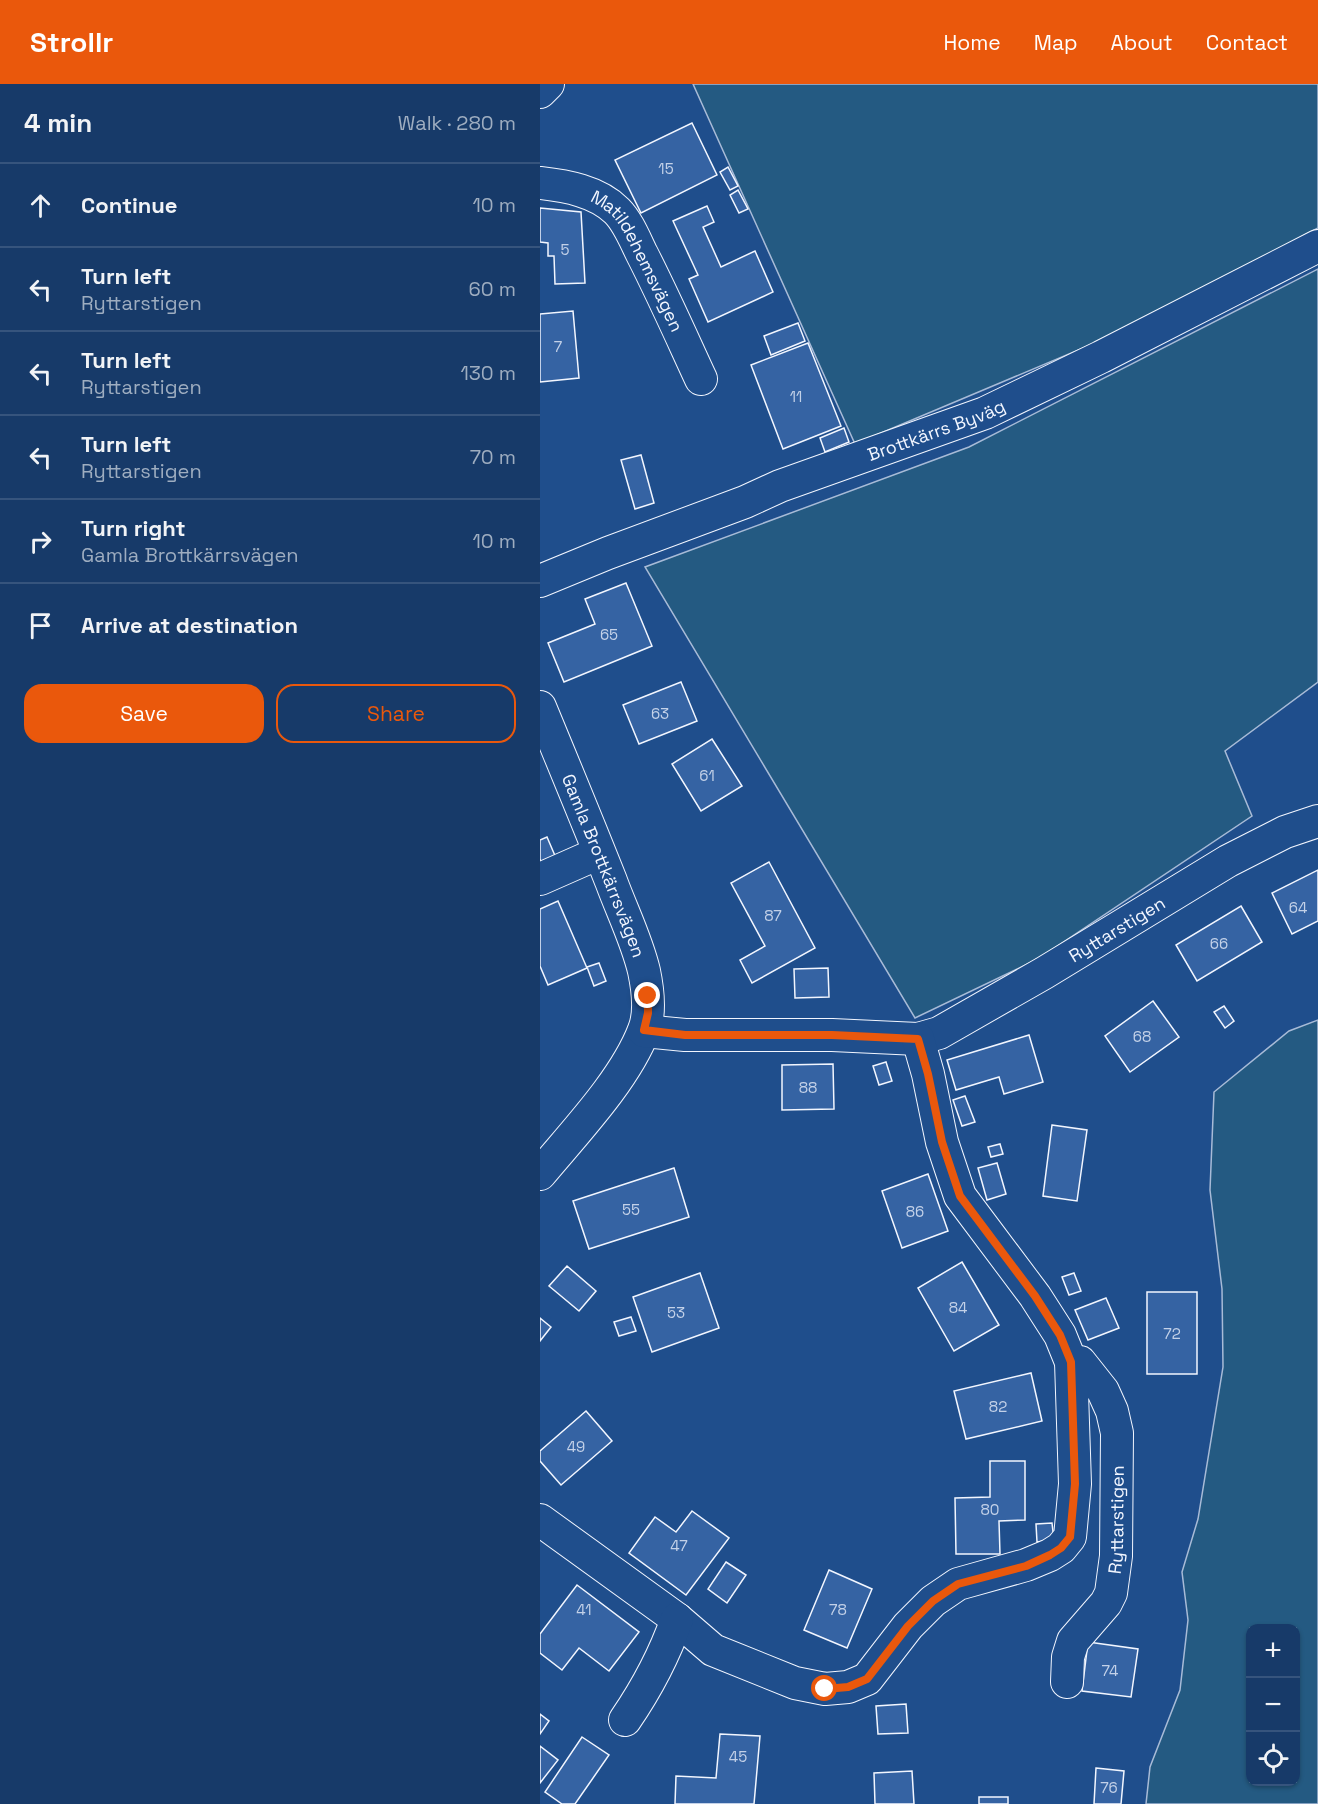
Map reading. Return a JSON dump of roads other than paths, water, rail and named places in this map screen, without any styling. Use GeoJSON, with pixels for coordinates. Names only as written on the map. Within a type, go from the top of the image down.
{"type":"FeatureCollection","features":[{"type":"Feature","properties":{"kind":"street"},"geometry":{"type":"LineString","coordinates":[[540,92],[548,84]]}},
{"type":"Feature","properties":{"kind":"street","name":"Matildehemsvägen"},"geometry":{"type":"LineString","coordinates":[[540,183],[566,186],[593,195],[617,211],[648,265],[701,380]]}},
{"type":"Feature","properties":{"kind":"street","name":"Brottkärrs Byväg"},"geometry":{"type":"LineString","coordinates":[[540,581],[745,502],[780,486],[985,413],[1111,352],[1318,246]]}},
{"type":"Feature","properties":{"kind":"street","name":"Gamla Brottkärrsvägen"},"geometry":{"type":"LineString","coordinates":[[540,1174],[610,1088],[627,1063],[644,1030],[648,1013],[644,971],[541,711]]}},
{"type":"Feature","properties":{"kind":"street","name":"Ryttarstigen"},"geometry":{"type":"LineString","coordinates":[[644,1030],[685,1035],[832,1035],[918,1039],[939,1033],[1228,861],[1285,832],[1318,821]]}},
{"type":"Feature","properties":{"kind":"street"},"geometry":{"type":"LineString","coordinates":[[540,879],[599,853]]}},
{"type":"Feature","properties":{"kind":"street"},"geometry":{"type":"LineString","coordinates":[[540,1520],[677,1619],[713,1650],[795,1683],[825,1689],[848,1687],[867,1679],[908,1626],[933,1601],[958,1584],[1026,1566],[1061,1548],[1070,1537],[1075,1484],[1071,1362],[1060,1335],[1035,1296],[960,1196],[942,1142],[918,1039]]}},
{"type":"Feature","properties":{"kind":"street","name":"Ryttarstigen"},"geometry":{"type":"LineString","coordinates":[[1067,1682],[1068,1657],[1073,1641],[1106,1603],[1111,1593],[1116,1556],[1117,1433],[1112,1411],[1103,1391],[1080,1362],[1071,1362]]}},
{"type":"Feature","properties":{"kind":"street"},"geometry":{"type":"LineString","coordinates":[[625,1720],[650,1683],[677,1619]]}}]}
